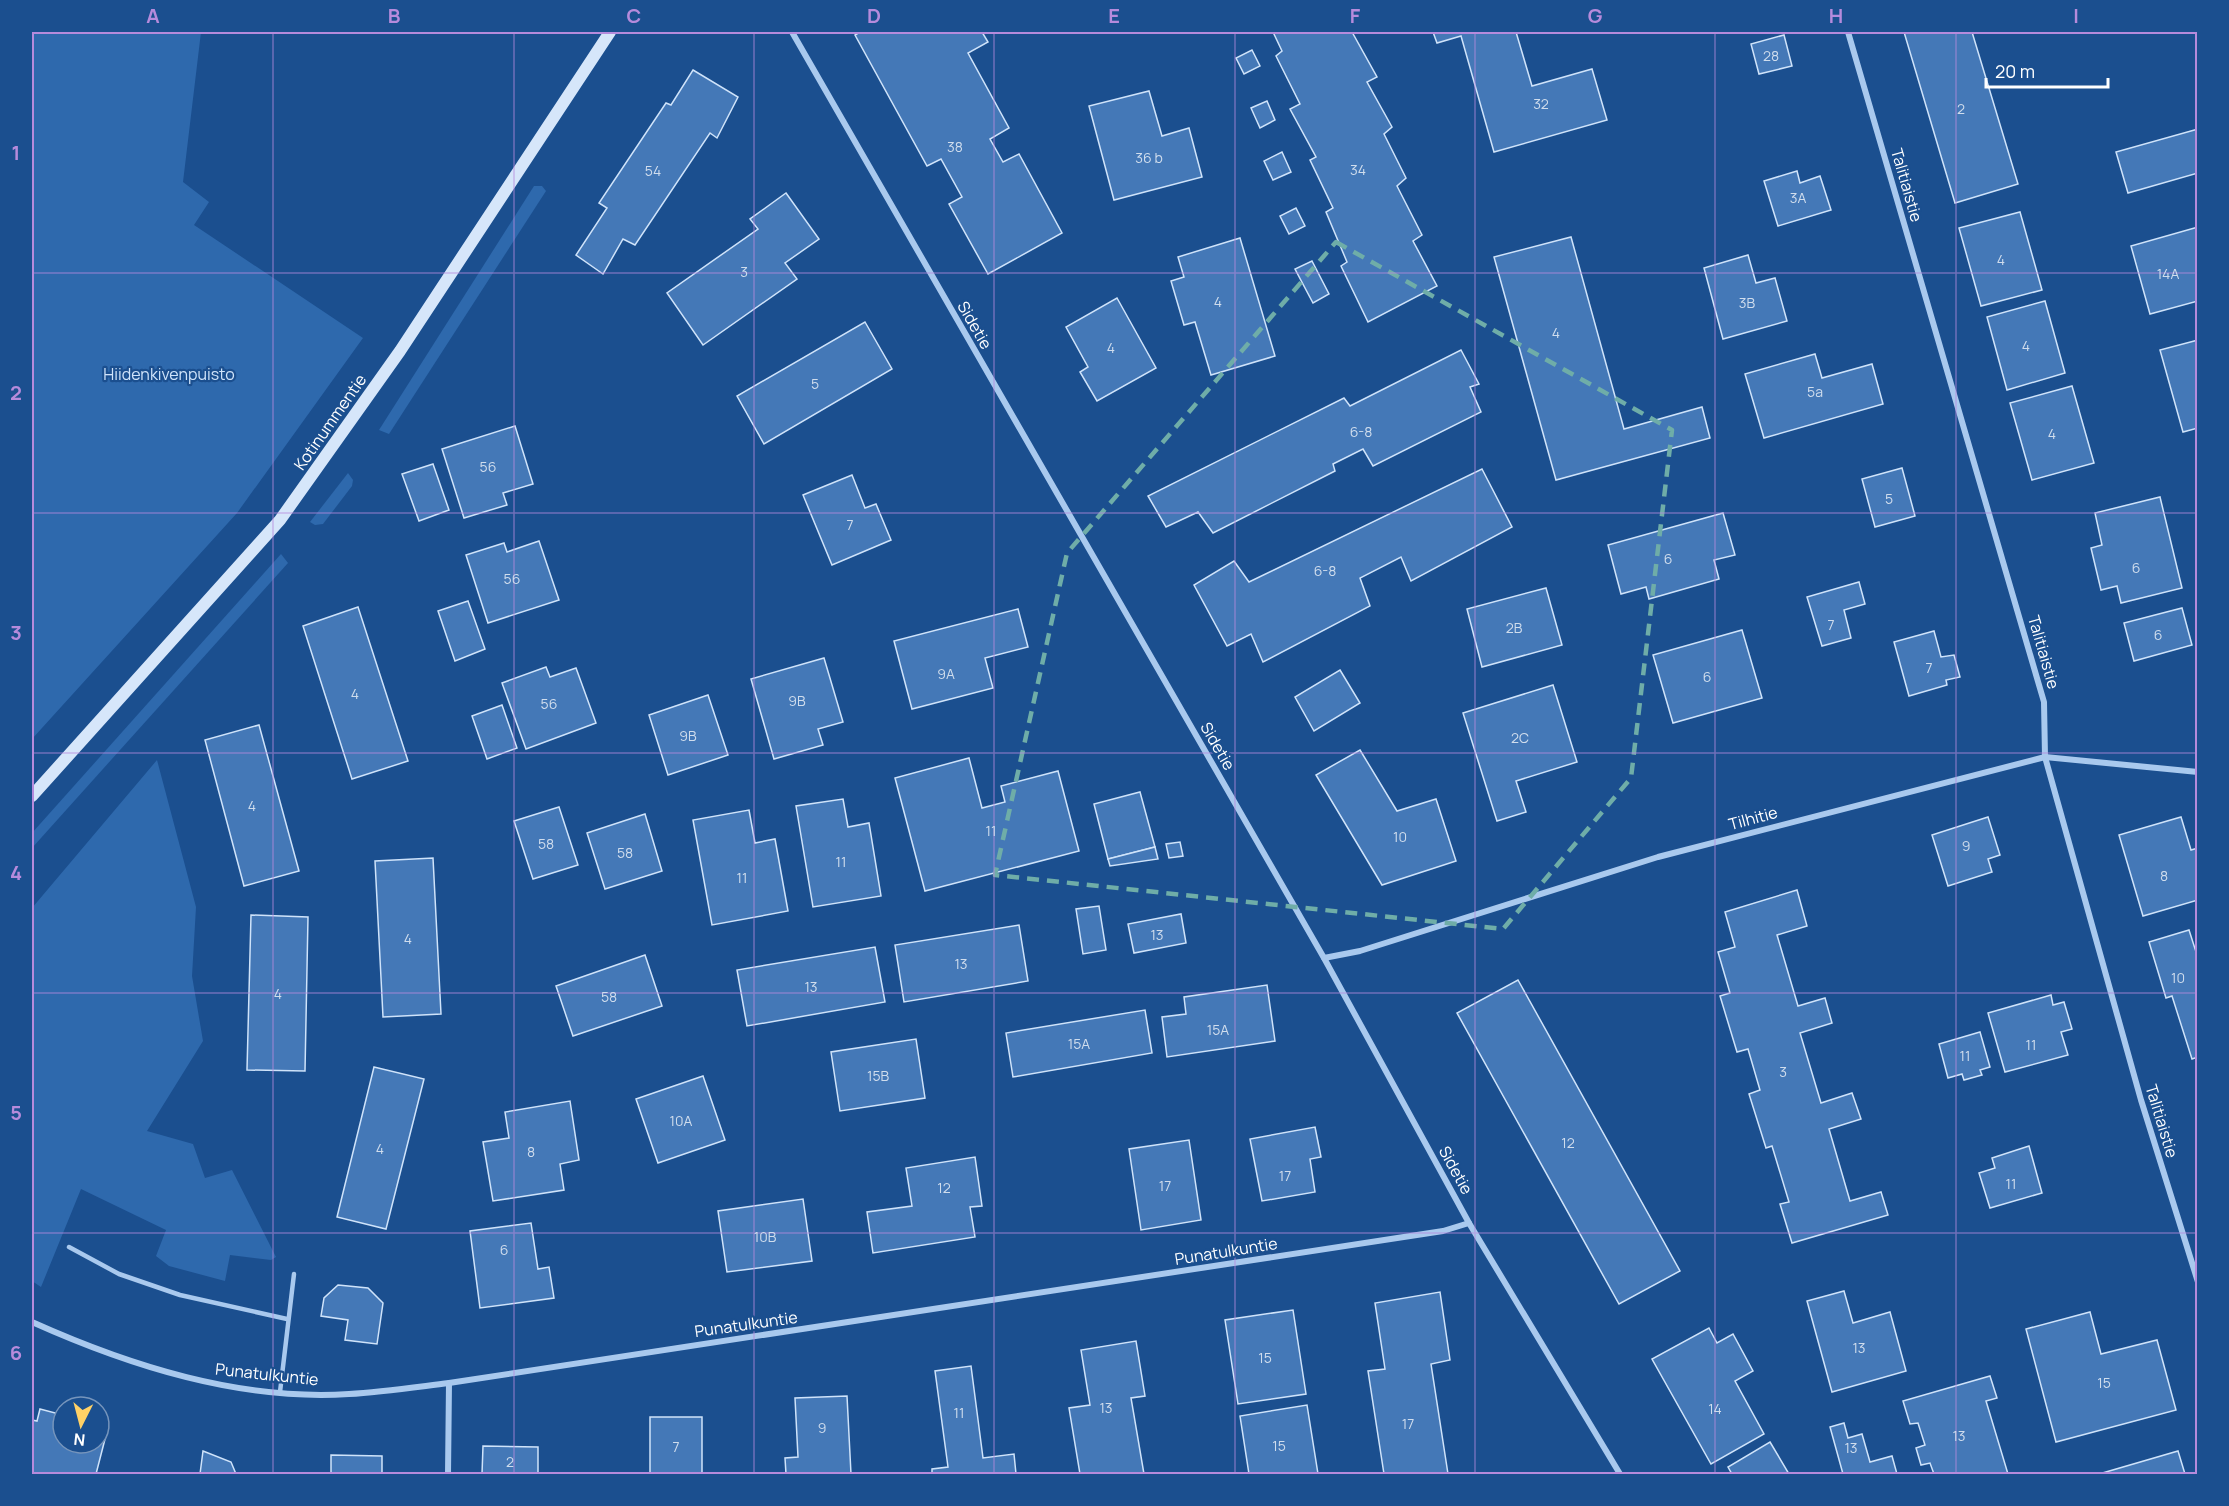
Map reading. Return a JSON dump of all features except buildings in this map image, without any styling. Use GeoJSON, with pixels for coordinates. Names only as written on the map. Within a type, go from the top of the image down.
{"type":"FeatureCollection","features":[{"type":"Feature","properties":{"kind":"main road","name":"Kotinummentie"},"geometry":{"type":"LineString","coordinates":[[32,796],[280,520],[400,351],[610,32]]}},
{"type":"Feature","properties":{"kind":"street","name":"Sidetie"},"geometry":{"type":"LineString","coordinates":[[792,32],[1324,958],[1469,1223],[1620,1474]]}},
{"type":"Feature","properties":{"kind":"street","name":"Talitiaistie"},"geometry":{"type":"LineString","coordinates":[[1848,32],[2044,702],[2045,757],[2141,1100],[2198,1282]]}},
{"type":"Feature","properties":{"kind":"street","name":"Tilhitie"},"geometry":{"type":"LineString","coordinates":[[1324,958],[1360,951],[1658,857],[2045,757],[2198,772]]}},
{"type":"Feature","properties":{"kind":"street","name":"Punatulkuntie"},"geometry":{"type":"LineString","coordinates":[[32,1322],[126,1360],[215,1384],[280,1392],[348,1395],[449,1383],[1443,1232],[1469,1223]]}},
{"type":"Feature","properties":{"kind":"street"},"geometry":{"type":"LineString","coordinates":[[448,1474],[449,1383]]}},
{"type":"Feature","properties":{"kind":"lane"},"geometry":{"type":"LineString","coordinates":[[69,1247],[119,1274],[180,1295],[287,1319]]}},
{"type":"Feature","properties":{"kind":"lane"},"geometry":{"type":"LineString","coordinates":[[280,1392],[294,1274]]}},
{"type":"Feature","properties":{"kind":"highlighted area"},"geometry":{"type":"Polygon","coordinates":[[[1336,242],[1672,430],[1631,778],[1503,929],[995,875],[1067,553],[1336,242]]]}},
{"type":"Feature","properties":{"kind":"green space","name":"Hiidenkivenpuisto"},"geometry":{"type":"Polygon","coordinates":[[[32,32],[201,32],[183,182],[209,202],[194,225],[363,338],[237,513],[32,739],[32,32]]]}},
{"type":"Feature","properties":{"kind":"green space"},"geometry":{"type":"Polygon","coordinates":[[[534,186],[542,186],[546,191],[389,434],[379,430],[534,186]]]}},
{"type":"Feature","properties":{"kind":"green space"},"geometry":{"type":"Polygon","coordinates":[[[348,473],[353,480],[352,486],[323,524],[315,525],[310,522],[348,473]]]}},
{"type":"Feature","properties":{"kind":"green space"},"geometry":{"type":"Polygon","coordinates":[[[281,554],[288,563],[32,848],[32,833],[281,554]]]}},
{"type":"Feature","properties":{"kind":"green space"},"geometry":{"type":"Polygon","coordinates":[[[157,760],[196,907],[192,976],[203,1041],[147,1131],[193,1144],[205,1178],[232,1170],[276,1257],[271,1260],[230,1255],[225,1281],[169,1266],[156,1256],[166,1230],[81,1189],[41,1287],[32,1281],[32,908],[157,760]]]}}]}
